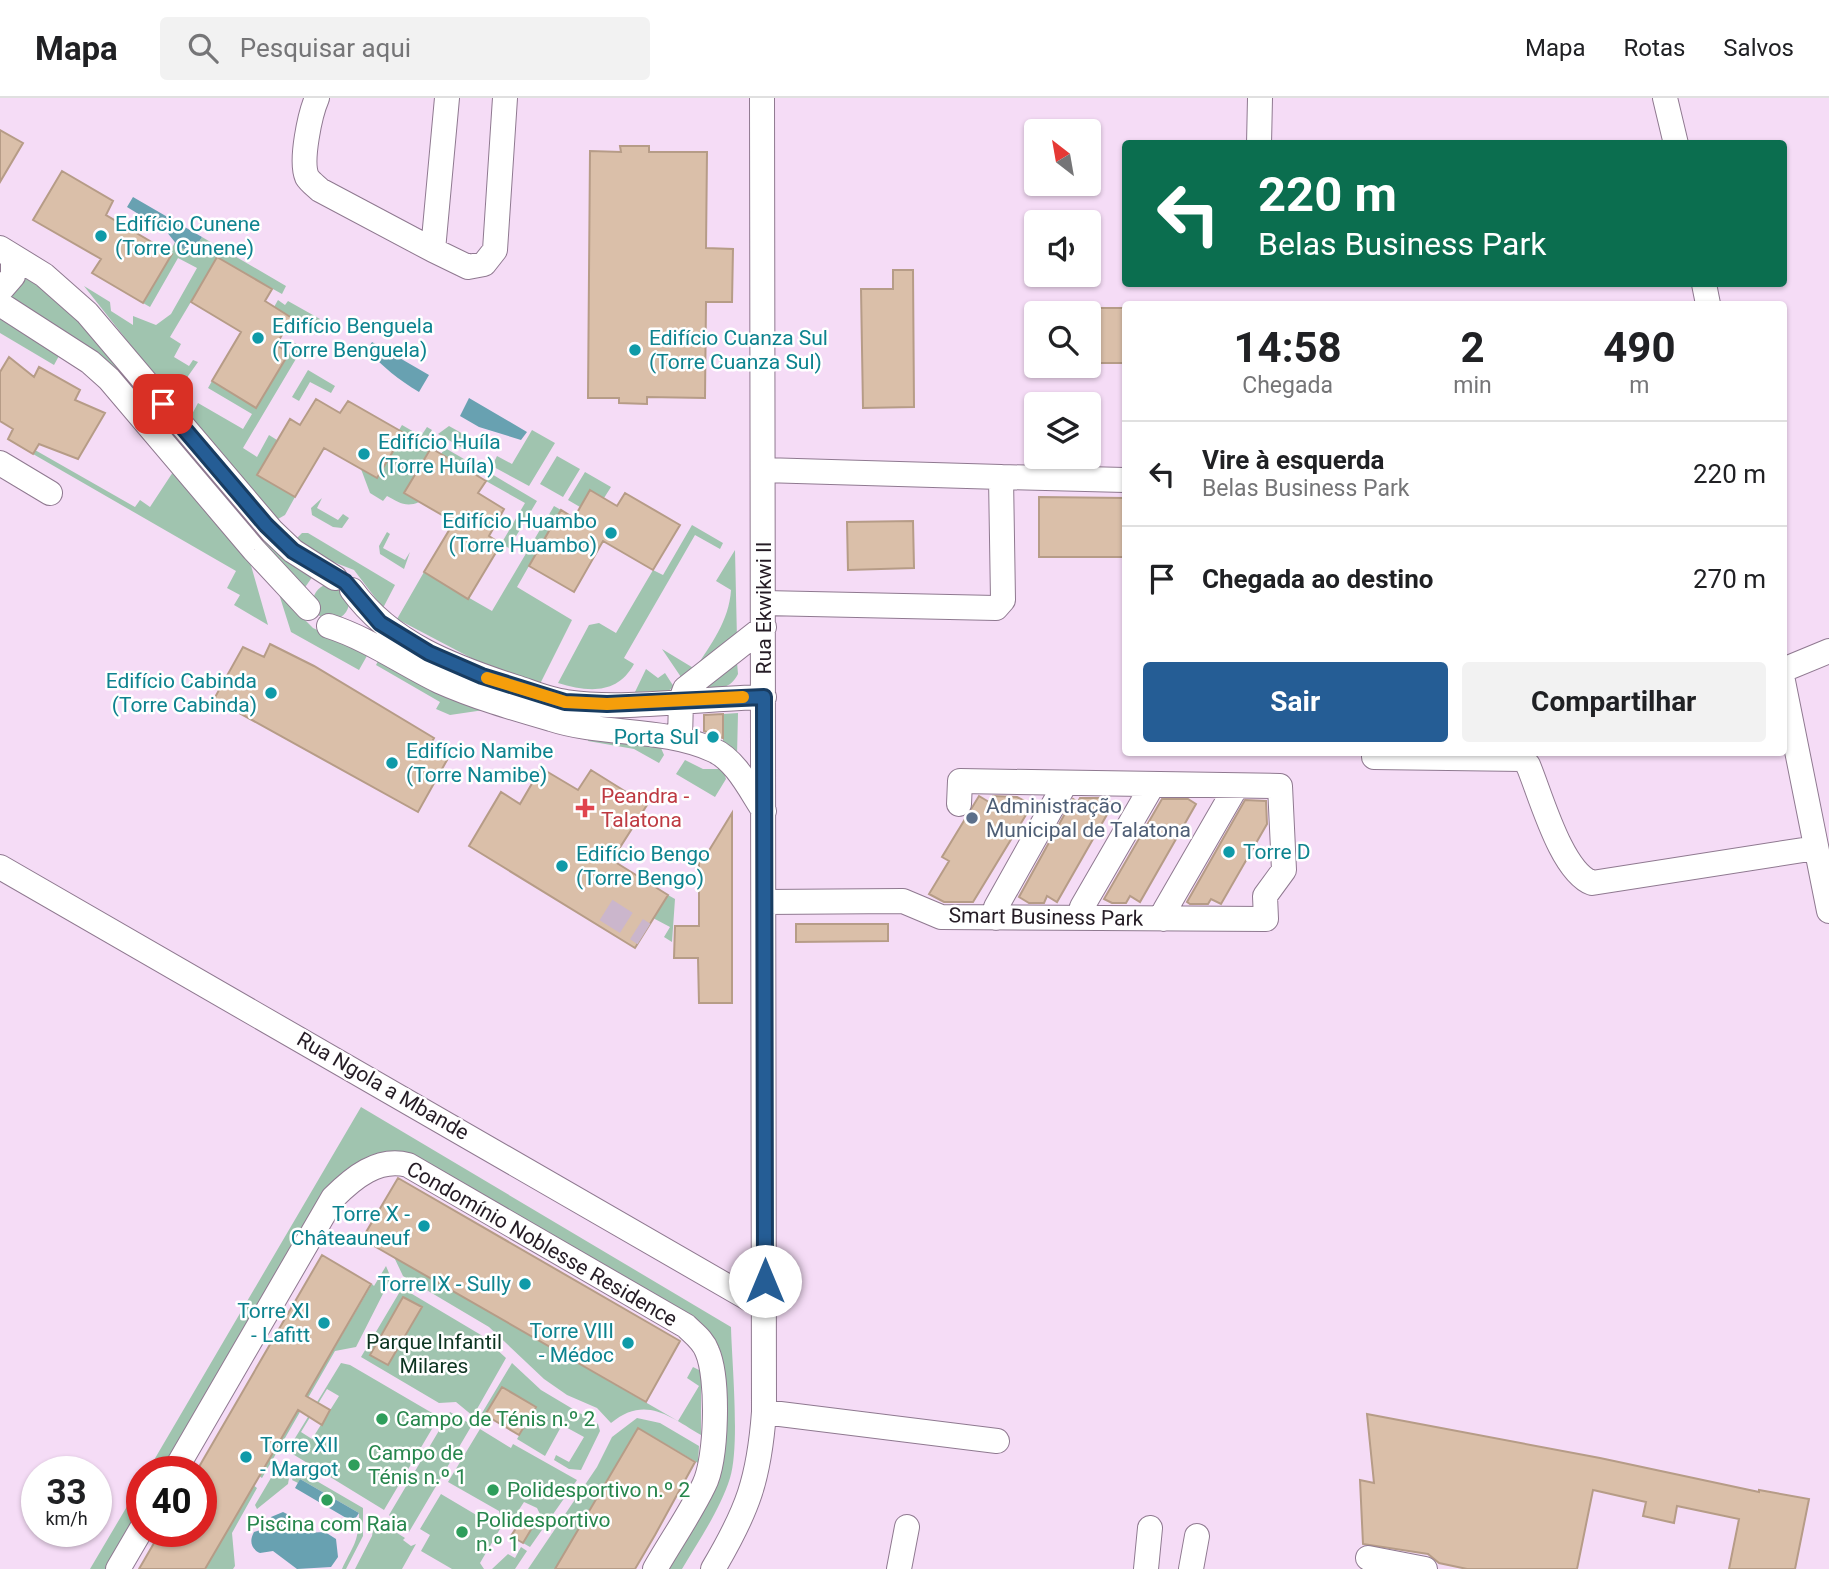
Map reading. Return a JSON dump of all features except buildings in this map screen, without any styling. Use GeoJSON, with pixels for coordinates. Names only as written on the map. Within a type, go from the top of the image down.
{"type":"FeatureCollection","features":[{"type":"Feature","properties":{"kind":"street"},"geometry":{"type":"LineString","coordinates":[[317,98],[309,125],[305,165],[308,179],[320,190],[468,267],[484,264],[495,250],[505,98]]}},
{"type":"Feature","properties":{"kind":"street"},"geometry":{"type":"LineString","coordinates":[[433,250],[447,98]]}},
{"type":"Feature","properties":{"kind":"street","name":"Rua Ekwikwi II"},"geometry":{"type":"LineString","coordinates":[[713,1569],[753,1490],[761,1455],[764,1412],[762,98]]}},
{"type":"Feature","properties":{"kind":"street"},"geometry":{"type":"LineString","coordinates":[[1259,140],[1260,98]]}},
{"type":"Feature","properties":{"kind":"street"},"geometry":{"type":"LineString","coordinates":[[1668,102],[1675,140]]}},
{"type":"Feature","properties":{"kind":"street"},"geometry":{"type":"LineString","coordinates":[[0,290],[13,276],[13,259],[4,251]]}},
{"type":"Feature","properties":{"kind":"street"},"geometry":{"type":"LineString","coordinates":[[4,251],[44,275],[87,313],[272,531],[293,551],[343,584],[380,623],[447,662],[565,702],[607,704],[764,697]]}},
{"type":"Feature","properties":{"kind":"street"},"geometry":{"type":"LineString","coordinates":[[0,304],[90,362],[109,379],[316,620],[367,640],[412,667],[463,691],[555,721],[680,739],[723,755],[764,811]]}},
{"type":"Feature","properties":{"kind":"street"},"geometry":{"type":"LineString","coordinates":[[764,471],[1122,480]]}},
{"type":"Feature","properties":{"kind":"street"},"geometry":{"type":"LineString","coordinates":[[3,472],[50,493]]}},
{"type":"Feature","properties":{"kind":"street"},"geometry":{"type":"LineString","coordinates":[[680,739],[681,700],[685,689],[764,615],[996,608],[1003,600],[1001,477]]}},
{"type":"Feature","properties":{"kind":"street"},"geometry":{"type":"LineString","coordinates":[[308,608],[307,599],[313,586],[321,580],[343,584]]}},
{"type":"Feature","properties":{"kind":"street"},"geometry":{"type":"LineString","coordinates":[[330,626],[344,622],[353,611],[343,584]]}},
{"type":"Feature","properties":{"kind":"street"},"geometry":{"type":"LineString","coordinates":[[1787,668],[1829,651]]}},
{"type":"Feature","properties":{"kind":"street"},"geometry":{"type":"LineString","coordinates":[[1787,701],[1829,911]]}},
{"type":"Feature","properties":{"kind":"street"},"geometry":{"type":"LineString","coordinates":[[603,729],[607,704]]}},
{"type":"Feature","properties":{"kind":"street"},"geometry":{"type":"LineString","coordinates":[[1374,757],[1522,758],[1528,765],[1566,858],[1579,878],[1592,883],[1816,848]]}},
{"type":"Feature","properties":{"kind":"street"},"geometry":{"type":"LineString","coordinates":[[960,804],[960,781],[1236,787],[1165,910],[1164,919]]}},
{"type":"Feature","properties":{"kind":"street"},"geometry":{"type":"LineString","coordinates":[[996,918],[996,907],[1065,784]]}},
{"type":"Feature","properties":{"kind":"street"},"geometry":{"type":"LineString","coordinates":[[1082,918],[1082,908],[1152,786]]}},
{"type":"Feature","properties":{"kind":"street","name":"Smart Business Park"},"geometry":{"type":"LineString","coordinates":[[764,902],[903,901],[941,917],[1266,919],[1265,896],[1284,870],[1280,786],[1236,787]]}},
{"type":"Feature","properties":{"kind":"street","name":"Rua Ngola a Mbande"},"geometry":{"type":"LineString","coordinates":[[0,867],[765,1308]]}},
{"type":"Feature","properties":{"kind":"street","name":"Condomínio Noblesse Residence"},"geometry":{"type":"LineString","coordinates":[[183,1456],[333,1198],[368,1170],[397,1162],[419,1171],[686,1326],[699,1338],[707,1351],[712,1368],[710,1469],[705,1485],[654,1569]]}},
{"type":"Feature","properties":{"kind":"street"},"geometry":{"type":"LineString","coordinates":[[764,1412],[997,1441]]}},
{"type":"Feature","properties":{"kind":"street"},"geometry":{"type":"LineString","coordinates":[[898,1569],[907,1527]]}},
{"type":"Feature","properties":{"kind":"street"},"geometry":{"type":"LineString","coordinates":[[1146,1569],[1150,1528]]}},
{"type":"Feature","properties":{"kind":"street"},"geometry":{"type":"LineString","coordinates":[[1191,1569],[1197,1536]]}},
{"type":"Feature","properties":{"kind":"street"},"geometry":{"type":"LineString","coordinates":[[118,1569],[131,1547]]}},
{"type":"Feature","properties":{"kind":"street"},"geometry":{"type":"LineString","coordinates":[[1368,1558],[1425,1569]]}},
{"type":"Feature","properties":{"kind":"green space"},"geometry":{"type":"Polygon","coordinates":[[[202,237],[286,286],[282,294],[217,258],[170,337],[181,344],[174,357],[189,366],[193,360],[198,362],[174,396],[170,395],[84,286],[110,302],[111,311],[133,325],[133,316],[156,325],[171,314],[197,268],[178,258],[150,307],[143,303],[172,254],[170,252],[175,242],[192,253],[202,237]]]}},
{"type":"Feature","properties":{"kind":"green space"},"geometry":{"type":"Polygon","coordinates":[[[17,265],[46,283],[313,576],[301,593],[212,486],[1,298],[17,265]]]}},
{"type":"Feature","properties":{"kind":"green space"},"geometry":{"type":"Polygon","coordinates":[[[278,300],[285,305],[288,301],[320,319],[311,335],[289,322],[291,317],[274,307],[278,300]]]}},
{"type":"Feature","properties":{"kind":"green space"},"geometry":{"type":"Polygon","coordinates":[[[0,318],[60,354],[54,365],[0,333],[0,318]]]}},
{"type":"Feature","properties":{"kind":"green space"},"geometry":{"type":"Polygon","coordinates":[[[295,343],[303,347],[243,448],[257,457],[269,435],[277,440],[257,475],[295,497],[285,515],[278,519],[273,517],[191,416],[198,403],[243,429],[252,414],[208,388],[212,381],[256,407],[295,343]]]}},
{"type":"Feature","properties":{"kind":"green space"},"geometry":{"type":"Polygon","coordinates":[[[308,370],[335,386],[331,393],[310,382],[299,401],[292,397],[308,370]]]}},
{"type":"Feature","properties":{"kind":"green space"},"geometry":{"type":"Polygon","coordinates":[[[402,425],[421,436],[427,427],[432,430],[420,449],[423,451],[430,439],[437,444],[433,450],[430,449],[404,493],[419,502],[410,504],[387,496],[383,501],[370,493],[361,469],[377,478],[403,433],[399,430],[402,425]]]}},
{"type":"Feature","properties":{"kind":"green space"},"geometry":{"type":"Polygon","coordinates":[[[449,426],[472,439],[466,450],[438,434],[449,426]]]}},
{"type":"Feature","properties":{"kind":"green space"},"geometry":{"type":"Polygon","coordinates":[[[532,430],[555,443],[529,486],[492,466],[497,456],[512,464],[532,430]]]}},
{"type":"Feature","properties":{"kind":"green space"},"geometry":{"type":"Polygon","coordinates":[[[445,448],[483,470],[479,476],[441,454],[445,448]]]}},
{"type":"Feature","properties":{"kind":"green space"},"geometry":{"type":"Polygon","coordinates":[[[35,450],[135,507],[140,500],[150,507],[173,472],[250,562],[268,625],[234,605],[240,595],[227,588],[236,571],[33,454],[35,450]]]}},
{"type":"Feature","properties":{"kind":"green space"},"geometry":{"type":"Polygon","coordinates":[[[557,456],[580,469],[563,497],[540,484],[557,456]]]}},
{"type":"Feature","properties":{"kind":"green space"},"geometry":{"type":"Polygon","coordinates":[[[585,472],[611,487],[604,498],[590,491],[580,507],[568,500],[585,472]]]}},
{"type":"Feature","properties":{"kind":"green space"},"geometry":{"type":"Polygon","coordinates":[[[490,473],[537,501],[509,548],[501,544],[525,503],[486,481],[490,473]]]}},
{"type":"Feature","properties":{"kind":"green space"},"geometry":{"type":"Polygon","coordinates":[[[322,498],[317,508],[338,520],[343,514],[349,518],[342,528],[333,527],[312,515],[311,508],[322,498]]]}},
{"type":"Feature","properties":{"kind":"green space"},"geometry":{"type":"Polygon","coordinates":[[[554,506],[561,510],[517,587],[572,620],[540,684],[475,660],[397,619],[424,572],[492,611],[554,506]]]}},
{"type":"Feature","properties":{"kind":"green space"},"geometry":{"type":"Polygon","coordinates":[[[692,525],[723,543],[720,549],[695,535],[624,658],[634,664],[627,674],[610,686],[601,688],[580,688],[558,683],[589,625],[599,623],[616,633],[653,570],[663,575],[692,525]]]}},
{"type":"Feature","properties":{"kind":"green space"},"geometry":{"type":"Polygon","coordinates":[[[387,532],[390,534],[383,548],[405,560],[410,552],[404,569],[380,554],[379,546],[387,532]]]}},
{"type":"Feature","properties":{"kind":"green space"},"geometry":{"type":"Polygon","coordinates":[[[302,533],[308,533],[395,585],[383,608],[354,570],[310,553],[295,540],[302,533]]]}},
{"type":"Feature","properties":{"kind":"green space"},"geometry":{"type":"Polygon","coordinates":[[[735,550],[737,640],[683,680],[662,649],[695,669],[727,612],[731,590],[716,581],[735,550]]]}},
{"type":"Feature","properties":{"kind":"green space"},"geometry":{"type":"Polygon","coordinates":[[[331,584],[343,590],[349,602],[343,614],[331,620],[319,614],[313,602],[319,590],[331,584]]]}},
{"type":"Feature","properties":{"kind":"green space"},"geometry":{"type":"Polygon","coordinates":[[[279,594],[313,628],[368,654],[359,670],[291,632],[279,594]]]}},
{"type":"Feature","properties":{"kind":"green space"},"geometry":{"type":"Polygon","coordinates":[[[379,659],[484,710],[450,715],[436,709],[440,702],[376,665],[379,659]]]}},
{"type":"Feature","properties":{"kind":"green space"},"geometry":{"type":"Polygon","coordinates":[[[737,662],[738,674],[732,683],[720,688],[704,689],[737,662]]]}},
{"type":"Feature","properties":{"kind":"green space"},"geometry":{"type":"Polygon","coordinates":[[[646,669],[658,678],[665,673],[674,687],[668,691],[635,692],[646,669]]]}},
{"type":"Feature","properties":{"kind":"green space"},"geometry":{"type":"Polygon","coordinates":[[[738,713],[737,756],[723,746],[723,714],[738,713]]]}},
{"type":"Feature","properties":{"kind":"green space"},"geometry":{"type":"Polygon","coordinates":[[[589,736],[642,742],[661,748],[664,755],[659,763],[634,749],[588,741],[589,736]]]}},
{"type":"Feature","properties":{"kind":"green space"},"geometry":{"type":"Polygon","coordinates":[[[685,760],[703,769],[723,769],[726,779],[715,797],[676,774],[685,760]]]}},
{"type":"Feature","properties":{"kind":"green space"},"geometry":{"type":"Polygon","coordinates":[[[668,895],[675,899],[672,942],[664,937],[670,927],[653,918],[668,895]]]}},
{"type":"Feature","properties":{"kind":"green space"},"geometry":{"type":"Polygon","coordinates":[[[361,1107],[731,1327],[735,1446],[730,1478],[709,1525],[682,1569],[663,1569],[709,1491],[718,1352],[372,1158],[174,1456],[156,1456],[361,1107]]]}},
{"type":"Feature","properties":{"kind":"green space"},"geometry":{"type":"Polygon","coordinates":[[[394,1257],[678,1421],[699,1386],[687,1378],[693,1367],[701,1371],[701,1435],[667,1415],[646,1409],[635,1410],[611,1423],[597,1408],[567,1395],[544,1379],[489,1327],[403,1276],[394,1257]]]}},
{"type":"Feature","properties":{"kind":"green space"},"geometry":{"type":"Polygon","coordinates":[[[386,1266],[391,1278],[356,1347],[335,1351],[262,1478],[259,1476],[372,1284],[374,1286],[386,1266]]]}},
{"type":"Feature","properties":{"kind":"green space","name":"Parque Infantil Milares"},"geometry":{"type":"Polygon","coordinates":[[[402,1288],[481,1335],[506,1358],[473,1416],[456,1402],[439,1403],[361,1357],[402,1288]]]}},
{"type":"Feature","properties":{"kind":"green space"},"geometry":{"type":"Polygon","coordinates":[[[341,1363],[350,1365],[439,1417],[384,1510],[291,1453],[289,1448],[341,1363]],[[327,1389],[301,1432],[312,1439],[339,1396],[327,1389]]]}},
{"type":"Feature","properties":{"kind":"green space"},"geometry":{"type":"Polygon","coordinates":[[[512,1363],[541,1390],[598,1424],[600,1431],[581,1470],[569,1469],[554,1460],[556,1455],[569,1462],[584,1437],[562,1425],[545,1456],[517,1439],[536,1407],[502,1387],[485,1415],[482,1413],[512,1363]]]}},
{"type":"Feature","properties":{"kind":"green space"},"geometry":{"type":"Polygon","coordinates":[[[450,1412],[472,1425],[409,1532],[398,1522],[396,1524],[390,1521],[392,1518],[389,1515],[450,1412]]]}},
{"type":"Feature","properties":{"kind":"green space"},"geometry":{"type":"Polygon","coordinates":[[[637,1418],[660,1423],[699,1446],[698,1463],[638,1428],[555,1569],[528,1569],[597,1467],[612,1437],[637,1418]]]}},
{"type":"Feature","properties":{"kind":"green space"},"geometry":{"type":"Polygon","coordinates":[[[480,1429],[511,1448],[513,1444],[577,1480],[530,1547],[523,1543],[540,1514],[537,1508],[524,1502],[513,1519],[501,1518],[499,1511],[448,1482],[480,1429]]]}},
{"type":"Feature","properties":{"kind":"green space"},"geometry":{"type":"Polygon","coordinates":[[[285,1463],[291,1466],[288,1484],[257,1509],[255,1505],[278,1466],[285,1463]]]}},
{"type":"Feature","properties":{"kind":"green space"},"geometry":{"type":"Polygon","coordinates":[[[296,1469],[363,1508],[363,1536],[346,1569],[342,1569],[357,1538],[359,1513],[300,1479],[298,1483],[292,1480],[296,1469]]]}},
{"type":"Feature","properties":{"kind":"green space"},"geometry":{"type":"Polygon","coordinates":[[[253,1485],[257,1488],[232,1533],[235,1566],[233,1569],[205,1569],[253,1485]]]}},
{"type":"Feature","properties":{"kind":"green space","name":"Polidesportivo n.º 1"},"geometry":{"type":"Polygon","coordinates":[[[441,1494],[500,1529],[480,1563],[484,1569],[452,1569],[421,1551],[430,1535],[420,1529],[441,1494]]]}},
{"type":"Feature","properties":{"kind":"green space"},"geometry":{"type":"Polygon","coordinates":[[[126,1508],[126,1535],[106,1569],[90,1569],[103,1547],[112,1547],[112,1532],[126,1508]]]}},
{"type":"Feature","properties":{"kind":"green space"},"geometry":{"type":"Polygon","coordinates":[[[375,1519],[405,1538],[403,1540],[411,1546],[416,1544],[402,1569],[355,1569],[372,1536],[375,1519]]]}},
{"type":"Feature","properties":{"kind":"green space"},"geometry":{"type":"Polygon","coordinates":[[[521,1547],[527,1551],[515,1569],[492,1569],[508,1554],[515,1558],[521,1547]]]}},
{"type":"Feature","properties":{"kind":"water"},"geometry":{"type":"Polygon","coordinates":[[[133,197],[202,237],[192,253],[178,246],[166,231],[127,207],[133,197]]]}},
{"type":"Feature","properties":{"kind":"water"},"geometry":{"type":"Polygon","coordinates":[[[372,342],[429,375],[419,392],[392,373],[367,350],[372,342]]]}},
{"type":"Feature","properties":{"kind":"water"},"geometry":{"type":"Polygon","coordinates":[[[469,398],[527,432],[521,440],[479,427],[460,416],[469,398]]]}},
{"type":"Feature","properties":{"kind":"water","name":"Piscina com Raia"},"geometry":{"type":"Polygon","coordinates":[[[300,1479],[359,1513],[353,1522],[295,1488],[300,1479]]]}},
{"type":"Feature","properties":{"kind":"water"},"geometry":{"type":"Polygon","coordinates":[[[283,1512],[291,1516],[304,1533],[325,1532],[336,1539],[338,1557],[331,1567],[297,1569],[273,1551],[260,1553],[253,1547],[251,1542],[254,1532],[267,1528],[271,1517],[283,1512]]]}},
{"type":"Feature","properties":{"kind":"tunnel"},"geometry":{"type":"LineString","coordinates":[[606,910],[644,934]]}},
{"type":"Feature","properties":{"kind":"slow traffic"},"geometry":{"type":"LineString","coordinates":[[487,678],[565,702],[607,704],[743,697]]}},
{"type":"Feature","properties":{"kind":"place","name":"Edifício Cunene (Torre Cunene)"},"geometry":{"type":"Point","coordinates":[101,236]}},
{"type":"Feature","properties":{"kind":"place","name":"Edifício Benguela (Torre Benguela)"},"geometry":{"type":"Point","coordinates":[258,338]}},
{"type":"Feature","properties":{"kind":"place","name":"Edifício Cuanza Sul (Torre Cuanza Sul)"},"geometry":{"type":"Point","coordinates":[635,350]}},
{"type":"Feature","properties":{"kind":"place","name":"Edifício Huíla (Torre Huíla)"},"geometry":{"type":"Point","coordinates":[364,454]}},
{"type":"Feature","properties":{"kind":"place","name":"Edifício Huambo (Torre Huambo)"},"geometry":{"type":"Point","coordinates":[611,533]}},
{"type":"Feature","properties":{"kind":"place","name":"Edifício Cabinda (Torre Cabinda)"},"geometry":{"type":"Point","coordinates":[271,693]}},
{"type":"Feature","properties":{"kind":"place","name":"Porta Sul"},"geometry":{"type":"Point","coordinates":[713,737]}},
{"type":"Feature","properties":{"kind":"place","name":"Edifício Namibe (Torre Namibe)"},"geometry":{"type":"Point","coordinates":[392,763]}},
{"type":"Feature","properties":{"kind":"place","name":"Peandra - Talatona"},"geometry":{"type":"Point","coordinates":[585,808]}},
{"type":"Feature","properties":{"kind":"place","name":"Administração Municipal de Talatona"},"geometry":{"type":"Point","coordinates":[972,818]}},
{"type":"Feature","properties":{"kind":"place","name":"Torre D"},"geometry":{"type":"Point","coordinates":[1229,852]}},
{"type":"Feature","properties":{"kind":"place","name":"Edifício Bengo (Torre Bengo)"},"geometry":{"type":"Point","coordinates":[562,866]}},
{"type":"Feature","properties":{"kind":"place","name":"Torre X - Châteauneuf"},"geometry":{"type":"Point","coordinates":[424,1226]}},
{"type":"Feature","properties":{"kind":"place","name":"Torre IX - Sully"},"geometry":{"type":"Point","coordinates":[525,1284]}},
{"type":"Feature","properties":{"kind":"place","name":"Torre XI - Lafitt"},"geometry":{"type":"Point","coordinates":[324,1323]}},
{"type":"Feature","properties":{"kind":"place","name":"Torre VIII - Médoc"},"geometry":{"type":"Point","coordinates":[628,1343]}},
{"type":"Feature","properties":{"kind":"place","name":"Campo de Ténis n.º 2"},"geometry":{"type":"Point","coordinates":[382,1419]}},
{"type":"Feature","properties":{"kind":"place","name":"Torre XII - Margot"},"geometry":{"type":"Point","coordinates":[246,1457]}},
{"type":"Feature","properties":{"kind":"place","name":"Campo de Ténis n.º 1"},"geometry":{"type":"Point","coordinates":[354,1465]}},
{"type":"Feature","properties":{"kind":"place","name":"Polidesportivo n.º 2"},"geometry":{"type":"Point","coordinates":[493,1490]}},
{"type":"Feature","properties":{"kind":"place","name":"Piscina com Raia"},"geometry":{"type":"Point","coordinates":[327,1500]}},
{"type":"Feature","properties":{"kind":"place","name":"Polidesportivo n.º 1"},"geometry":{"type":"Point","coordinates":[462,1532]}},
{"type":"Feature","properties":{"kind":"route"},"geometry":{"type":"LineString","coordinates":[[163,404],[266,525],[293,551],[345,582],[380,623],[447,662],[565,702],[607,704],[764,697],[765,1281]]}}]}
